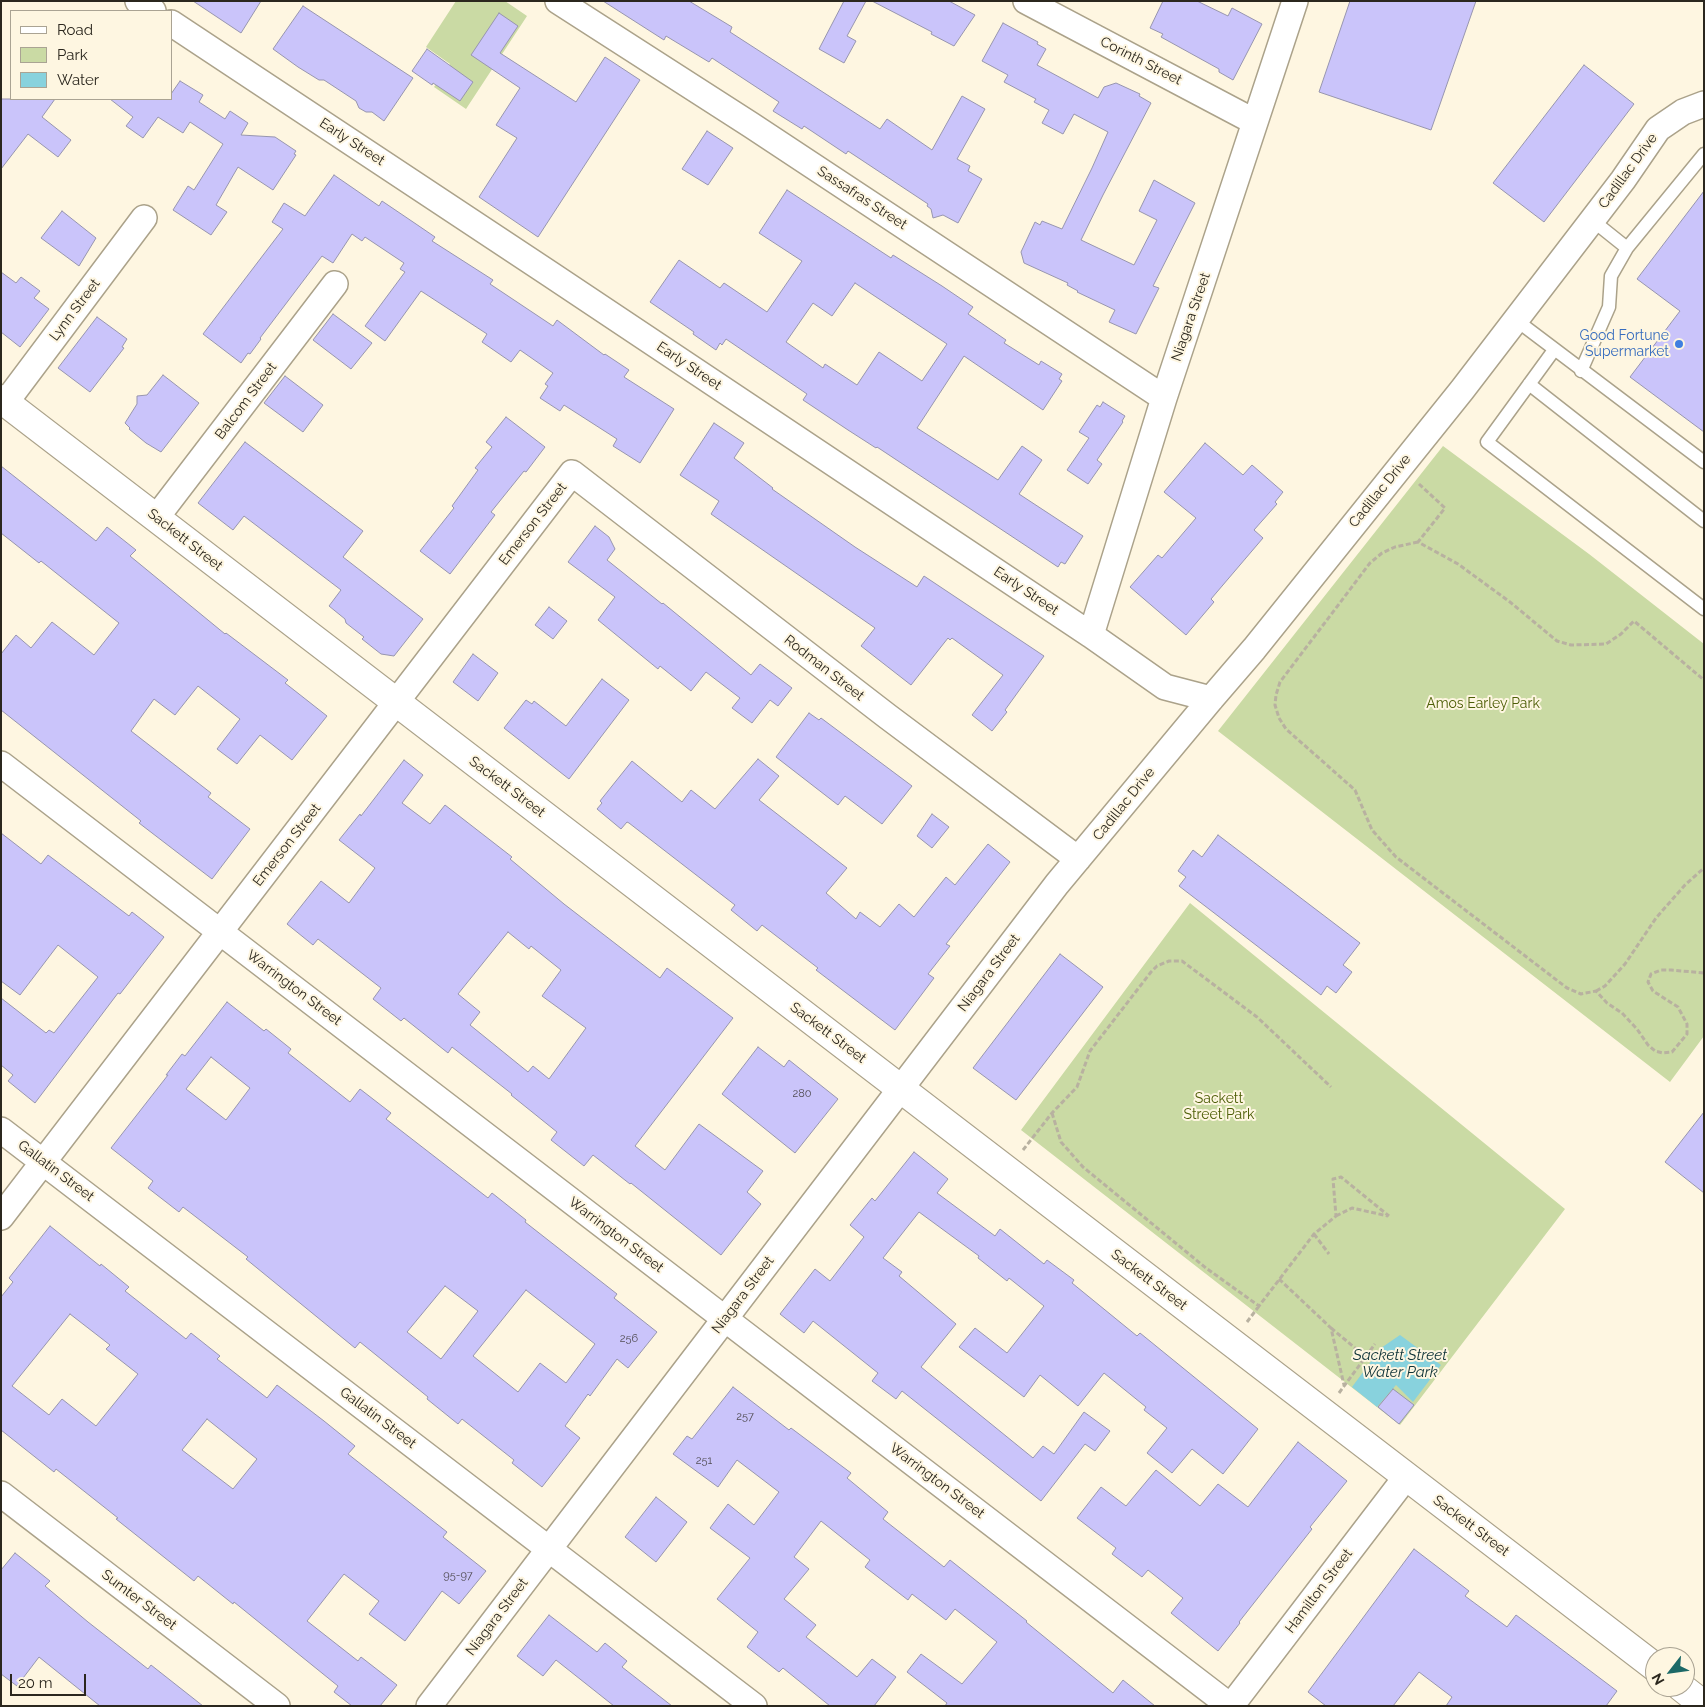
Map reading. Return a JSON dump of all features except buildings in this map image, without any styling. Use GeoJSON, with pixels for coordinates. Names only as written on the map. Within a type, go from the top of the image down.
{"type":"FeatureCollection","features":[{"type":"Feature","properties":{"kind":"street"},"geometry":{"type":"LineString","coordinates":[[138,1],[152,10]]}},
{"type":"Feature","properties":{"kind":"street","name":"Sassafras Street"},"geometry":{"type":"LineString","coordinates":[[558,1],[751,125],[1164,398]]}},
{"type":"Feature","properties":{"kind":"street","name":"Corinth Street"},"geometry":{"type":"LineString","coordinates":[[1026,1],[1255,122]]}},
{"type":"Feature","properties":{"kind":"street","name":"Niagara Street"},"geometry":{"type":"LineString","coordinates":[[1091,635],[1164,398],[1295,1]]}},
{"type":"Feature","properties":{"kind":"street","name":"Early Street"},"geometry":{"type":"LineString","coordinates":[[172,24],[398,172],[1091,635],[1165,688],[1211,699]]}},
{"type":"Feature","properties":{"kind":"street","name":"Cadillac Drive"},"geometry":{"type":"LineString","coordinates":[[1057,884],[1254,649],[1516,320],[1623,180],[1658,129],[1684,112],[1704,104]]}},
{"type":"Feature","properties":{"kind":"street","name":"Lynn Street"},"geometry":{"type":"LineString","coordinates":[[4,401],[144,218]]}},
{"type":"Feature","properties":{"kind":"street","name":"Balcom Street"},"geometry":{"type":"LineString","coordinates":[[156,518],[335,284]]}},
{"type":"Feature","properties":{"kind":"street","name":"Sackett Street"},"geometry":{"type":"LineString","coordinates":[[4,401],[1645,1659]]}},
{"type":"Feature","properties":{"kind":"street","name":"Emerson Street"},"geometry":{"type":"LineString","coordinates":[[1,1217],[572,473]]}},
{"type":"Feature","properties":{"kind":"street","name":"Rodman Street"},"geometry":{"type":"LineString","coordinates":[[572,473],[887,716],[1078,859]]}},
{"type":"Feature","properties":{"kind":"street","name":"Warrington Street"},"geometry":{"type":"LineString","coordinates":[[1,764],[1231,1706]]}},
{"type":"Feature","properties":{"kind":"street","name":"Niagara Street"},"geometry":{"type":"LineString","coordinates":[[429,1706],[1057,884]]}},
{"type":"Feature","properties":{"kind":"street","name":"Gallatin Street"},"geometry":{"type":"LineString","coordinates":[[1,1130],[754,1706]]}},
{"type":"Feature","properties":{"kind":"street","name":"Hamilton Street"},"geometry":{"type":"LineString","coordinates":[[1231,1706],[1406,1477]]}},
{"type":"Feature","properties":{"kind":"street","name":"Sumter Street"},"geometry":{"type":"LineString","coordinates":[[1,1494],[278,1706]]}},
{"type":"Feature","properties":{"kind":"street"},"geometry":{"type":"LineString","coordinates":[[1694,1697],[1704,1705]]}},
{"type":"Feature","properties":{"kind":"lane"},"geometry":{"type":"LineString","coordinates":[[1581,371],[1609,307],[1611,276],[1627,248],[1704,154]]}},
{"type":"Feature","properties":{"kind":"lane"},"geometry":{"type":"LineString","coordinates":[[1592,220],[1627,248]]}},
{"type":"Feature","properties":{"kind":"lane"},"geometry":{"type":"LineString","coordinates":[[1516,320],[1581,371],[1704,462]]}},
{"type":"Feature","properties":{"kind":"lane"},"geometry":{"type":"LineString","coordinates":[[1554,350],[1487,442],[1704,609]]}},
{"type":"Feature","properties":{"kind":"lane"},"geometry":{"type":"LineString","coordinates":[[1529,384],[1704,522]]}},
{"type":"Feature","properties":{"kind":"path"},"geometry":{"type":"LineString","coordinates":[[1416,480],[1445,508],[1418,542],[1395,547],[1382,553],[1370,563],[1280,682],[1275,705],[1279,718],[1286,729],[1355,790],[1372,830],[1396,856],[1567,988],[1581,994],[1596,991],[1606,986],[1625,964],[1656,918],[1685,885],[1704,868]]}},
{"type":"Feature","properties":{"kind":"path"},"geometry":{"type":"LineString","coordinates":[[1418,542],[1458,564],[1510,602],[1557,641],[1571,645],[1606,644],[1621,634],[1634,621],[1704,680]]}},
{"type":"Feature","properties":{"kind":"path"},"geometry":{"type":"LineString","coordinates":[[1007,1171],[1052,1113],[1077,1087],[1090,1052],[1106,1030],[1151,972],[1157,966],[1169,961],[1182,961],[1257,1017],[1330,1087]]}},
{"type":"Feature","properties":{"kind":"path"},"geometry":{"type":"LineString","coordinates":[[1596,991],[1607,1002],[1622,1012],[1655,1051],[1663,1053],[1672,1052],[1687,1034],[1688,1024],[1678,1007],[1653,990],[1648,982],[1651,974],[1661,970],[1704,973]]}},
{"type":"Feature","properties":{"kind":"path"},"geometry":{"type":"LineString","coordinates":[[1052,1113],[1061,1142],[1083,1167],[1206,1268],[1259,1306],[1314,1234],[1336,1216],[1352,1208],[1389,1216],[1341,1177],[1333,1178],[1336,1216]]}},
{"type":"Feature","properties":{"kind":"path"},"geometry":{"type":"LineString","coordinates":[[1314,1234],[1329,1254]]}},
{"type":"Feature","properties":{"kind":"path"},"geometry":{"type":"LineString","coordinates":[[1279,1279],[1331,1328],[1366,1357]]}},
{"type":"Feature","properties":{"kind":"path"},"geometry":{"type":"LineString","coordinates":[[1331,1328],[1344,1386]]}},
{"type":"Feature","properties":{"kind":"path"},"geometry":{"type":"LineString","coordinates":[[1324,1413],[1375,1344]]}},
{"type":"Feature","properties":{"kind":"green space"},"geometry":{"type":"Polygon","coordinates":[[[456,1],[505,1],[527,16],[466,109],[434,87],[450,64],[426,47],[456,1]]]}},
{"type":"Feature","properties":{"kind":"green space","name":"Amos Earley Park"},"geometry":{"type":"Polygon","coordinates":[[[1443,446],[1589,554],[1704,644],[1704,1036],[1670,1082],[1218,731],[1443,446]]]}},
{"type":"Feature","properties":{"kind":"green space","name":"Sackett Street Park"},"geometry":{"type":"Polygon","coordinates":[[[1190,903],[1565,1209],[1400,1425],[1021,1130],[1190,903]]]}},
{"type":"Feature","properties":{"kind":"water","name":"Sackett Street Water Park"},"geometry":{"type":"Polygon","coordinates":[[[1400,1335],[1441,1365],[1413,1402],[1396,1385],[1377,1407],[1352,1387],[1381,1348],[1400,1335]]]}},
{"type":"Feature","properties":{"kind":"place","name":"Good Fortune Supermarket"},"geometry":{"type":"Point","coordinates":[1679,344]}}]}
